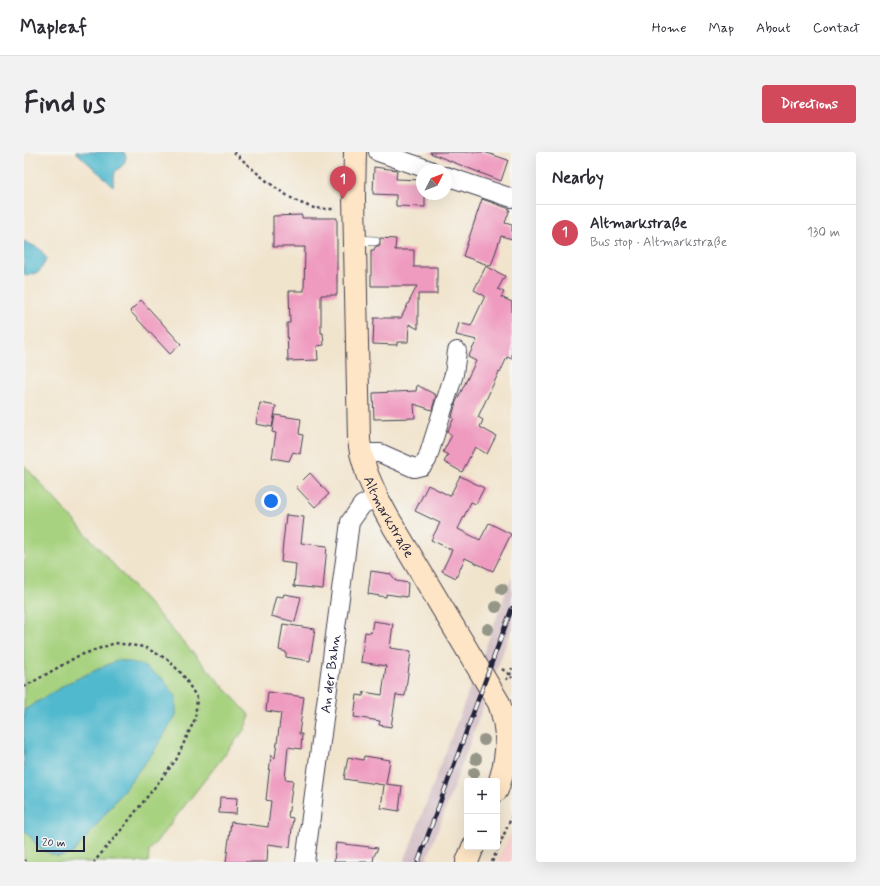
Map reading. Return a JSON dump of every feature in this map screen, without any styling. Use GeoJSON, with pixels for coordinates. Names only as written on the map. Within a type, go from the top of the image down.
{"type":"FeatureCollection","features":[{"type":"Feature","properties":{"kind":"main road","name":"Altmarkstraße"},"geometry":{"type":"LineString","coordinates":[[355,152],[355,211],[365,241],[357,414],[361,453],[367,474],[377,497],[492,690],[501,710],[506,732],[505,762],[500,780]]}},
{"type":"Feature","properties":{"kind":"main road"},"geometry":{"type":"LineString","coordinates":[[467,862],[472,850]]}},
{"type":"Feature","properties":{"kind":"street"},"geometry":{"type":"LineString","coordinates":[[378,152],[416,165]]}},
{"type":"Feature","properties":{"kind":"street"},"geometry":{"type":"LineString","coordinates":[[452,178],[512,198]]}},
{"type":"Feature","properties":{"kind":"street"},"geometry":{"type":"LineString","coordinates":[[361,453],[380,453],[414,468],[422,466],[427,460],[452,382],[457,351]]}},
{"type":"Feature","properties":{"kind":"street","name":"An der Bahn"},"geometry":{"type":"LineString","coordinates":[[305,862],[350,522],[362,505],[377,497]]}},
{"type":"Feature","properties":{"kind":"path"},"geometry":{"type":"LineString","coordinates":[[234,152],[271,184],[295,200],[314,208],[355,211]]}},
{"type":"Feature","properties":{"kind":"path"},"geometry":{"type":"LineString","coordinates":[[24,687],[78,656],[115,643],[144,648],[167,659],[183,675],[197,698],[195,719],[176,760],[94,862]]}},
{"type":"Feature","properties":{"kind":"path"},"geometry":{"type":"LineString","coordinates":[[512,668],[510,675],[512,678]]}},
{"type":"Feature","properties":{"kind":"path"},"geometry":{"type":"LineString","coordinates":[[492,862],[512,816]]}},
{"type":"Feature","properties":{"kind":"shaded area"},"geometry":{"type":"Polygon","coordinates":[[[512,577],[512,628],[426,862],[404,862],[512,577]]]}},
{"type":"Feature","properties":{"kind":"shaded area"},"geometry":{"type":"Polygon","coordinates":[[[512,831],[512,862],[497,862],[512,831]]]}},
{"type":"Feature","properties":{"kind":"green space"},"geometry":{"type":"Polygon","coordinates":[[[24,465],[250,716],[244,730],[149,851],[148,862],[24,862],[24,465]]]}},
{"type":"Feature","properties":{"kind":"water"},"geometry":{"type":"Polygon","coordinates":[[[76,152],[124,152],[126,157],[124,164],[115,172],[113,186],[76,152]]]}},
{"type":"Feature","properties":{"kind":"water"},"geometry":{"type":"Polygon","coordinates":[[[24,241],[40,249],[47,259],[39,272],[26,276],[24,274],[24,241]]]}},
{"type":"Feature","properties":{"kind":"water"},"geometry":{"type":"Polygon","coordinates":[[[118,660],[140,664],[163,679],[176,696],[176,716],[154,751],[95,827],[72,854],[57,856],[40,849],[24,829],[24,710],[68,683],[118,660]]]}},
{"type":"Feature","properties":{"kind":"building"},"geometry":{"type":"Polygon","coordinates":[[[430,152],[484,152],[508,160],[501,181],[430,152]]]}},
{"type":"Feature","properties":{"kind":"building"},"geometry":{"type":"Polygon","coordinates":[[[374,167],[397,170],[396,179],[416,180],[416,200],[425,200],[425,207],[396,206],[396,195],[373,194],[374,167]]]}},
{"type":"Feature","properties":{"kind":"building"},"geometry":{"type":"Polygon","coordinates":[[[482,199],[510,209],[505,223],[512,225],[512,239],[501,236],[491,266],[463,256],[482,199]]]}},
{"type":"Feature","properties":{"kind":"building"},"geometry":{"type":"Polygon","coordinates":[[[302,215],[302,218],[337,218],[337,295],[321,295],[321,333],[323,333],[324,345],[317,346],[318,360],[288,361],[287,323],[290,323],[289,291],[304,291],[305,247],[273,247],[273,216],[302,215]]]}},
{"type":"Feature","properties":{"kind":"building"},"geometry":{"type":"Polygon","coordinates":[[[380,238],[396,239],[395,250],[414,250],[414,267],[437,267],[437,294],[418,294],[418,329],[409,324],[408,342],[397,342],[397,345],[373,344],[374,318],[401,318],[417,286],[371,286],[371,250],[374,250],[375,247],[380,245],[380,238]]]}},
{"type":"Feature","properties":{"kind":"building"},"geometry":{"type":"Polygon","coordinates":[[[486,266],[505,276],[498,289],[504,292],[501,297],[512,302],[512,359],[507,357],[478,417],[483,420],[480,427],[496,436],[487,454],[475,447],[462,472],[444,462],[448,455],[443,452],[452,435],[447,432],[454,418],[452,417],[456,402],[476,361],[468,357],[477,340],[456,335],[459,323],[471,326],[485,296],[474,290],[486,266]]]}},
{"type":"Feature","properties":{"kind":"building"},"geometry":{"type":"Polygon","coordinates":[[[141,300],[181,344],[170,354],[130,311],[141,300]]]}},
{"type":"Feature","properties":{"kind":"building"},"geometry":{"type":"Polygon","coordinates":[[[417,385],[436,395],[432,410],[414,404],[415,418],[374,419],[373,393],[416,391],[417,385]]]}},
{"type":"Feature","properties":{"kind":"building"},"geometry":{"type":"Polygon","coordinates":[[[260,403],[276,406],[272,427],[256,424],[260,403]]]}},
{"type":"Feature","properties":{"kind":"building"},"geometry":{"type":"Polygon","coordinates":[[[275,415],[301,419],[299,434],[303,435],[300,454],[293,452],[289,461],[272,458],[276,433],[272,432],[275,415]]]}},
{"type":"Feature","properties":{"kind":"building"},"geometry":{"type":"Polygon","coordinates":[[[310,473],[329,494],[315,507],[296,487],[310,473]]]}},
{"type":"Feature","properties":{"kind":"building"},"geometry":{"type":"Polygon","coordinates":[[[460,476],[484,488],[476,504],[471,502],[458,529],[480,540],[489,523],[511,534],[493,571],[465,558],[456,578],[442,571],[452,550],[431,540],[440,523],[415,511],[428,485],[450,496],[460,476]]]}},
{"type":"Feature","properties":{"kind":"building"},"geometry":{"type":"Polygon","coordinates":[[[286,515],[304,517],[301,543],[327,546],[323,589],[294,586],[296,564],[281,562],[286,515]]]}},
{"type":"Feature","properties":{"kind":"building"},"geometry":{"type":"Polygon","coordinates":[[[371,571],[391,574],[396,581],[408,583],[407,597],[386,594],[386,597],[368,594],[371,571]]]}},
{"type":"Feature","properties":{"kind":"building"},"geometry":{"type":"Polygon","coordinates":[[[284,594],[301,597],[295,622],[271,616],[276,596],[283,597],[284,594]]]}},
{"type":"Feature","properties":{"kind":"building"},"geometry":{"type":"Polygon","coordinates":[[[373,621],[393,624],[390,648],[411,651],[405,696],[396,695],[391,727],[379,725],[380,721],[354,717],[357,695],[363,696],[364,692],[382,695],[386,666],[361,662],[365,632],[371,633],[373,621]]]}},
{"type":"Feature","properties":{"kind":"building"},"geometry":{"type":"Polygon","coordinates":[[[283,624],[315,629],[310,661],[286,657],[286,652],[279,650],[283,624]]]}},
{"type":"Feature","properties":{"kind":"building"},"geometry":{"type":"Polygon","coordinates":[[[268,692],[304,697],[299,734],[302,734],[301,749],[288,747],[285,779],[293,780],[288,817],[293,818],[290,847],[268,844],[267,862],[226,862],[231,822],[268,827],[271,801],[266,800],[271,755],[275,758],[281,713],[266,711],[268,692]]]}},
{"type":"Feature","properties":{"kind":"building"},"geometry":{"type":"Polygon","coordinates":[[[364,756],[390,760],[386,784],[402,786],[399,811],[381,808],[384,785],[344,779],[348,757],[363,760],[364,756]]]}},
{"type":"Feature","properties":{"kind":"building"},"geometry":{"type":"Polygon","coordinates":[[[220,797],[237,798],[236,814],[219,813],[220,797]]]}},
{"type":"Feature","properties":{"kind":"building"},"geometry":{"type":"Polygon","coordinates":[[[336,843],[378,848],[373,862],[334,862],[336,843]]]}},
{"type":"Feature","properties":{"kind":"railway"},"geometry":{"type":"LineString","coordinates":[[418,862],[512,608]]}},
{"type":"Feature","properties":{"kind":"place","name":"Altmarkstraße"},"geometry":{"type":"Point","coordinates":[343,199]}}]}
